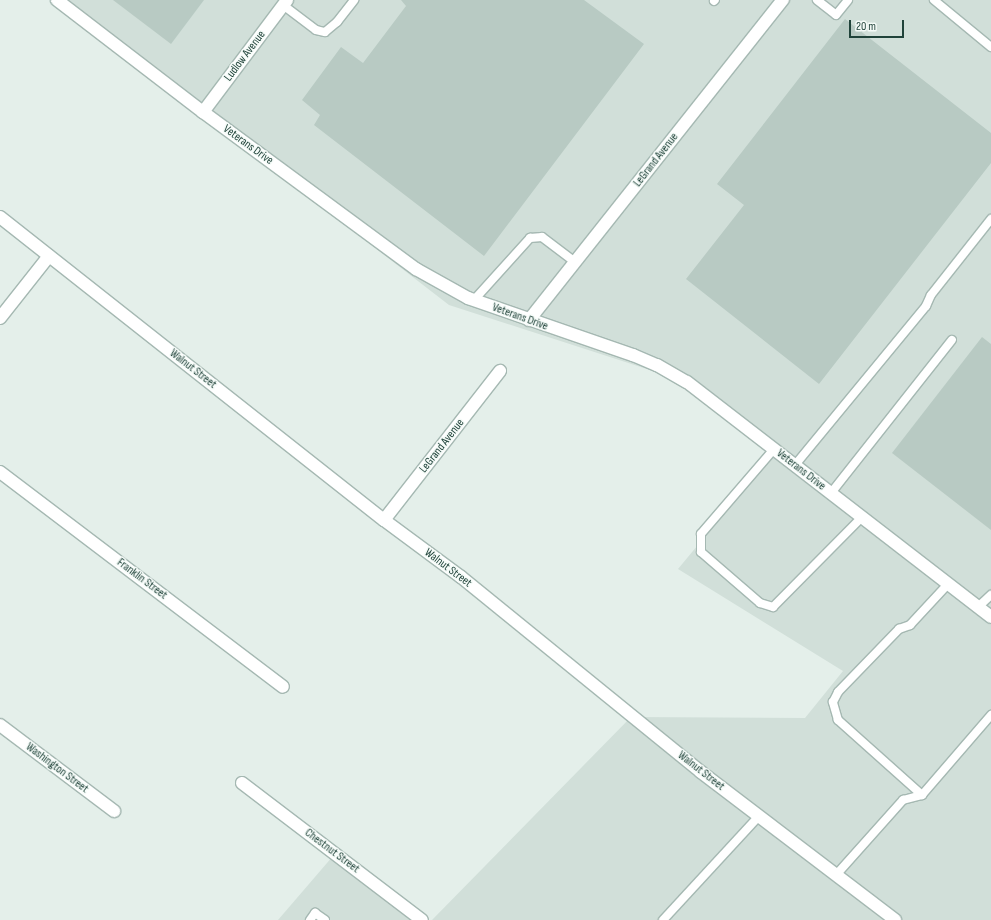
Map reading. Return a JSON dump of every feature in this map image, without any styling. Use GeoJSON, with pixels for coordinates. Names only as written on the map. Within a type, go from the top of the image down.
{"type":"FeatureCollection","features":[{"type":"Feature","properties":{"kind":"street","name":"Veterans Drive"},"geometry":{"type":"LineString","coordinates":[[57,0],[203,112],[416,269],[474,300],[657,365],[687,382],[991,617]]}},
{"type":"Feature","properties":{"kind":"street","name":"LeGrand Avenue"},"geometry":{"type":"LineString","coordinates":[[529,320],[783,0]]}},
{"type":"Feature","properties":{"kind":"street","name":"Ludlow Avenue"},"geometry":{"type":"LineString","coordinates":[[203,112],[285,3]]}},
{"type":"Feature","properties":{"kind":"street","name":"Walnut Street"},"geometry":{"type":"LineString","coordinates":[[0,217],[384,520],[461,577],[759,816],[895,920]]}},
{"type":"Feature","properties":{"kind":"street"},"geometry":{"type":"LineString","coordinates":[[0,318],[49,256]]}},
{"type":"Feature","properties":{"kind":"street","name":"LeGrand Avenue"},"geometry":{"type":"LineString","coordinates":[[384,520],[500,372]]}},
{"type":"Feature","properties":{"kind":"street","name":"Franklin Street"},"geometry":{"type":"LineString","coordinates":[[0,472],[283,686]]}},
{"type":"Feature","properties":{"kind":"street","name":"Washington Street"},"geometry":{"type":"LineString","coordinates":[[0,725],[114,811]]}},
{"type":"Feature","properties":{"kind":"street","name":"Chestnut Street"},"geometry":{"type":"LineString","coordinates":[[242,783],[422,920]]}},
{"type":"Feature","properties":{"kind":"lane"},"geometry":{"type":"LineString","coordinates":[[285,3],[316,30],[325,32],[337,22],[354,0]]}},
{"type":"Feature","properties":{"kind":"lane"},"geometry":{"type":"LineString","coordinates":[[817,0],[836,15],[848,0]]}},
{"type":"Feature","properties":{"kind":"lane"},"geometry":{"type":"LineString","coordinates":[[934,0],[991,47]]}},
{"type":"Feature","properties":{"kind":"lane"},"geometry":{"type":"LineString","coordinates":[[795,465],[926,306],[931,295],[991,219]]}},
{"type":"Feature","properties":{"kind":"lane"},"geometry":{"type":"LineString","coordinates":[[474,300],[530,238],[542,237],[575,262]]}},
{"type":"Feature","properties":{"kind":"lane"},"geometry":{"type":"LineString","coordinates":[[831,493],[952,340]]}},
{"type":"Feature","properties":{"kind":"lane"},"geometry":{"type":"LineString","coordinates":[[774,449],[701,534],[701,552],[760,603],[773,607],[862,517]]}},
{"type":"Feature","properties":{"kind":"lane"},"geometry":{"type":"LineString","coordinates":[[922,795],[838,720],[833,702],[838,692],[899,629],[910,625],[948,584]]}},
{"type":"Feature","properties":{"kind":"lane"},"geometry":{"type":"LineString","coordinates":[[978,607],[991,595]]}},
{"type":"Feature","properties":{"kind":"lane"},"geometry":{"type":"LineString","coordinates":[[836,875],[903,800],[922,795],[991,715]]}},
{"type":"Feature","properties":{"kind":"lane"},"geometry":{"type":"LineString","coordinates":[[663,920],[759,816]]}},
{"type":"Feature","properties":{"kind":"lane"},"geometry":{"type":"LineString","coordinates":[[310,920],[315,913],[325,920]]}},
{"type":"Feature","properties":{"kind":"shaded area"},"geometry":{"type":"Polygon","coordinates":[[[54,0],[991,0],[991,920],[432,920],[631,717],[805,718],[843,671],[678,569],[776,451],[687,382],[449,305],[54,0]]]}},
{"type":"Feature","properties":{"kind":"shaded area"},"geometry":{"type":"Polygon","coordinates":[[[333,856],[410,920],[278,920],[333,856]]]}},
{"type":"Feature","properties":{"kind":"building"},"geometry":{"type":"Polygon","coordinates":[[[113,0],[204,0],[171,44],[113,0]]]}},
{"type":"Feature","properties":{"kind":"building"},"geometry":{"type":"Polygon","coordinates":[[[401,0],[584,0],[644,44],[484,256],[314,125],[320,115],[302,100],[341,47],[363,63],[406,6],[401,0]]]}},
{"type":"Feature","properties":{"kind":"building"},"geometry":{"type":"Polygon","coordinates":[[[845,19],[991,133],[991,163],[819,384],[686,279],[744,205],[717,184],[845,19]]]}},
{"type":"Feature","properties":{"kind":"building"},"geometry":{"type":"Polygon","coordinates":[[[982,337],[991,344],[991,530],[892,453],[982,337]]]}}]}
